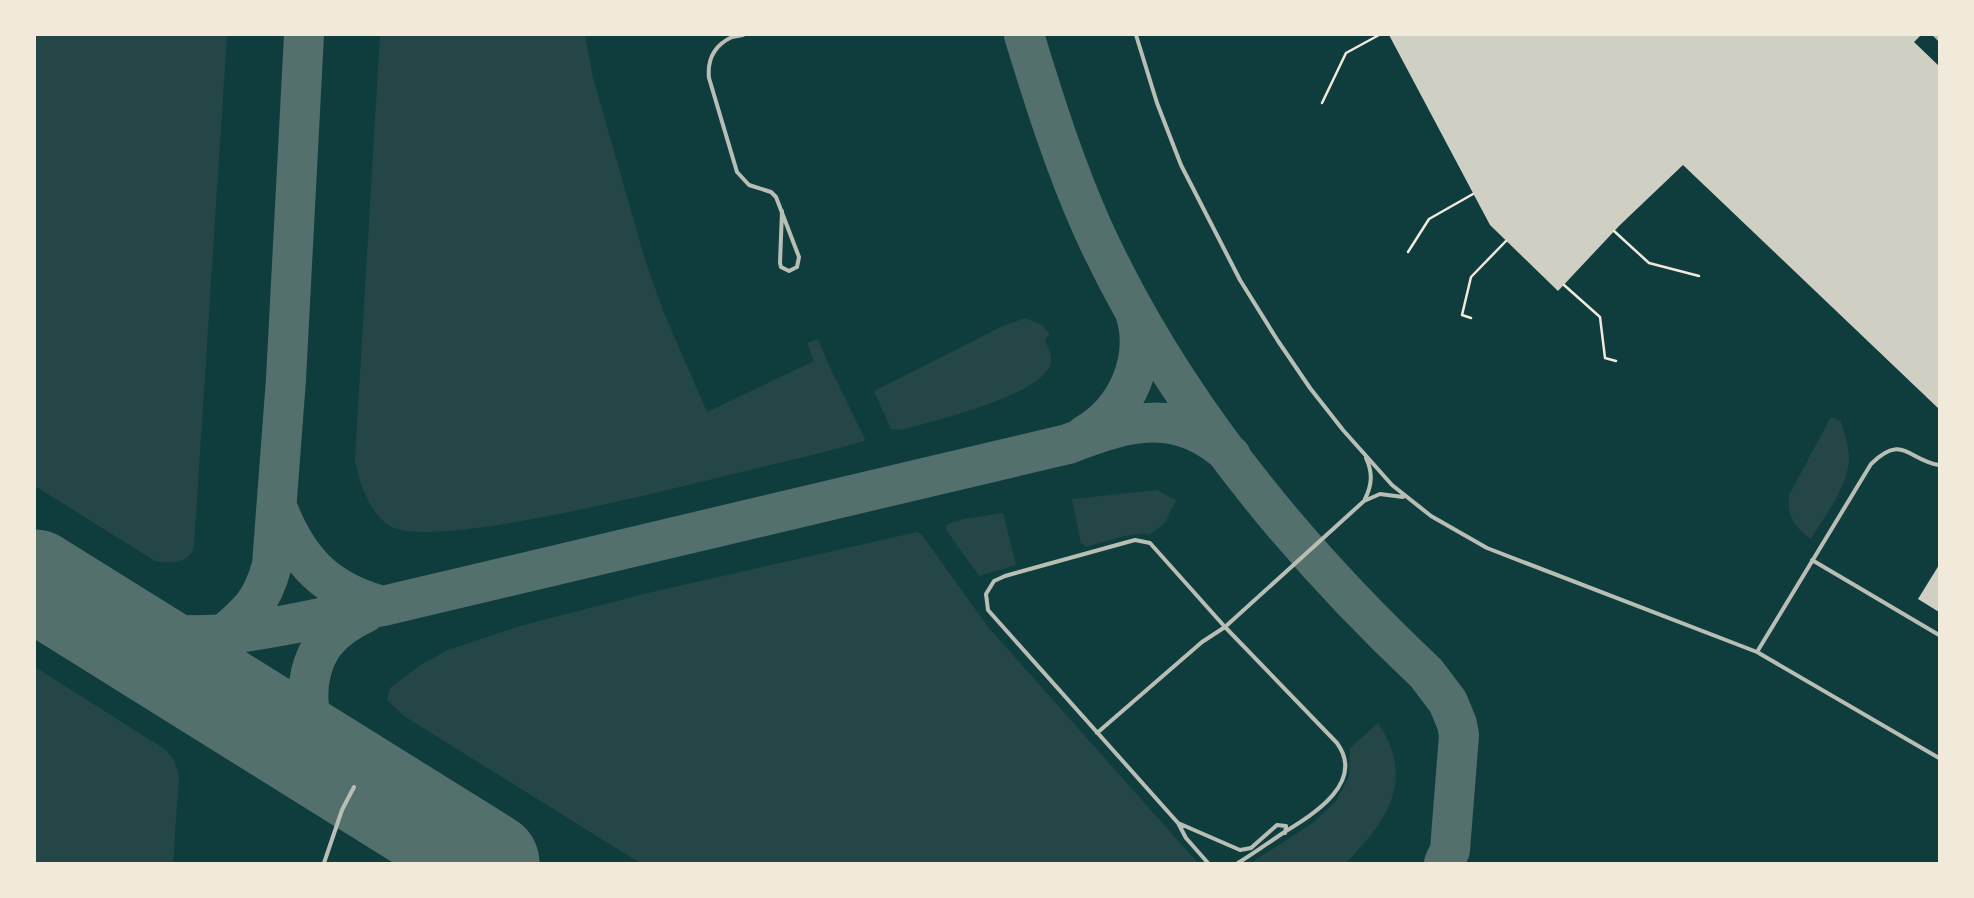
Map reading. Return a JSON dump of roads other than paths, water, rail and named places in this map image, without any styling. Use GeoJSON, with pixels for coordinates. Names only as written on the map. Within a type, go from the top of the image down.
{"type":"FeatureCollection","features":[{"type":"Feature","properties":{"kind":"lane"},"geometry":{"type":"LineString","coordinates":[[743,35],[732,36],[724,41],[713,53],[708,70],[737,172],[743,180],[756,188],[771,192],[776,197],[782,211],[799,257],[797,267],[788,271],[781,267],[780,262],[782,211]]}},
{"type":"Feature","properties":{"kind":"lane"},"geometry":{"type":"LineString","coordinates":[[1136,35],[1157,103],[1182,165],[1227,256],[1278,341],[1310,388],[1364,454],[1407,499],[1455,532],[1494,551],[1757,652],[1939,758]]}},
{"type":"Feature","properties":{"kind":"lane"},"geometry":{"type":"LineString","coordinates":[[1935,35],[1939,39]]}},
{"type":"Feature","properties":{"kind":"lane"},"geometry":{"type":"LineString","coordinates":[[1757,652],[1860,479],[1878,458],[1887,452],[1901,449],[1929,463],[1939,465]]}},
{"type":"Feature","properties":{"kind":"lane"},"geometry":{"type":"LineString","coordinates":[[1364,454],[1369,464],[1371,480],[1371,488],[1364,501]]}},
{"type":"Feature","properties":{"kind":"lane"},"geometry":{"type":"LineString","coordinates":[[1097,733],[1202,642],[1225,627],[1364,501],[1380,494],[1397,495],[1407,499]]}},
{"type":"Feature","properties":{"kind":"lane"},"geometry":{"type":"LineString","coordinates":[[1208,863],[1186,838],[1178,823],[988,610],[985,602],[988,587],[1005,576],[1124,543],[1142,541],[1150,543],[1225,627],[1337,742],[1342,752],[1344,772],[1337,790],[1310,816],[1238,863]]}},
{"type":"Feature","properties":{"kind":"lane"},"geometry":{"type":"LineString","coordinates":[[1812,560],[1939,635]]}},
{"type":"Feature","properties":{"kind":"lane"},"geometry":{"type":"LineString","coordinates":[[324,863],[342,810],[354,787]]}},
{"type":"Feature","properties":{"kind":"lane"},"geometry":{"type":"LineString","coordinates":[[1178,823],[1240,850],[1251,848],[1277,825],[1286,826],[1285,833]]}}]}
